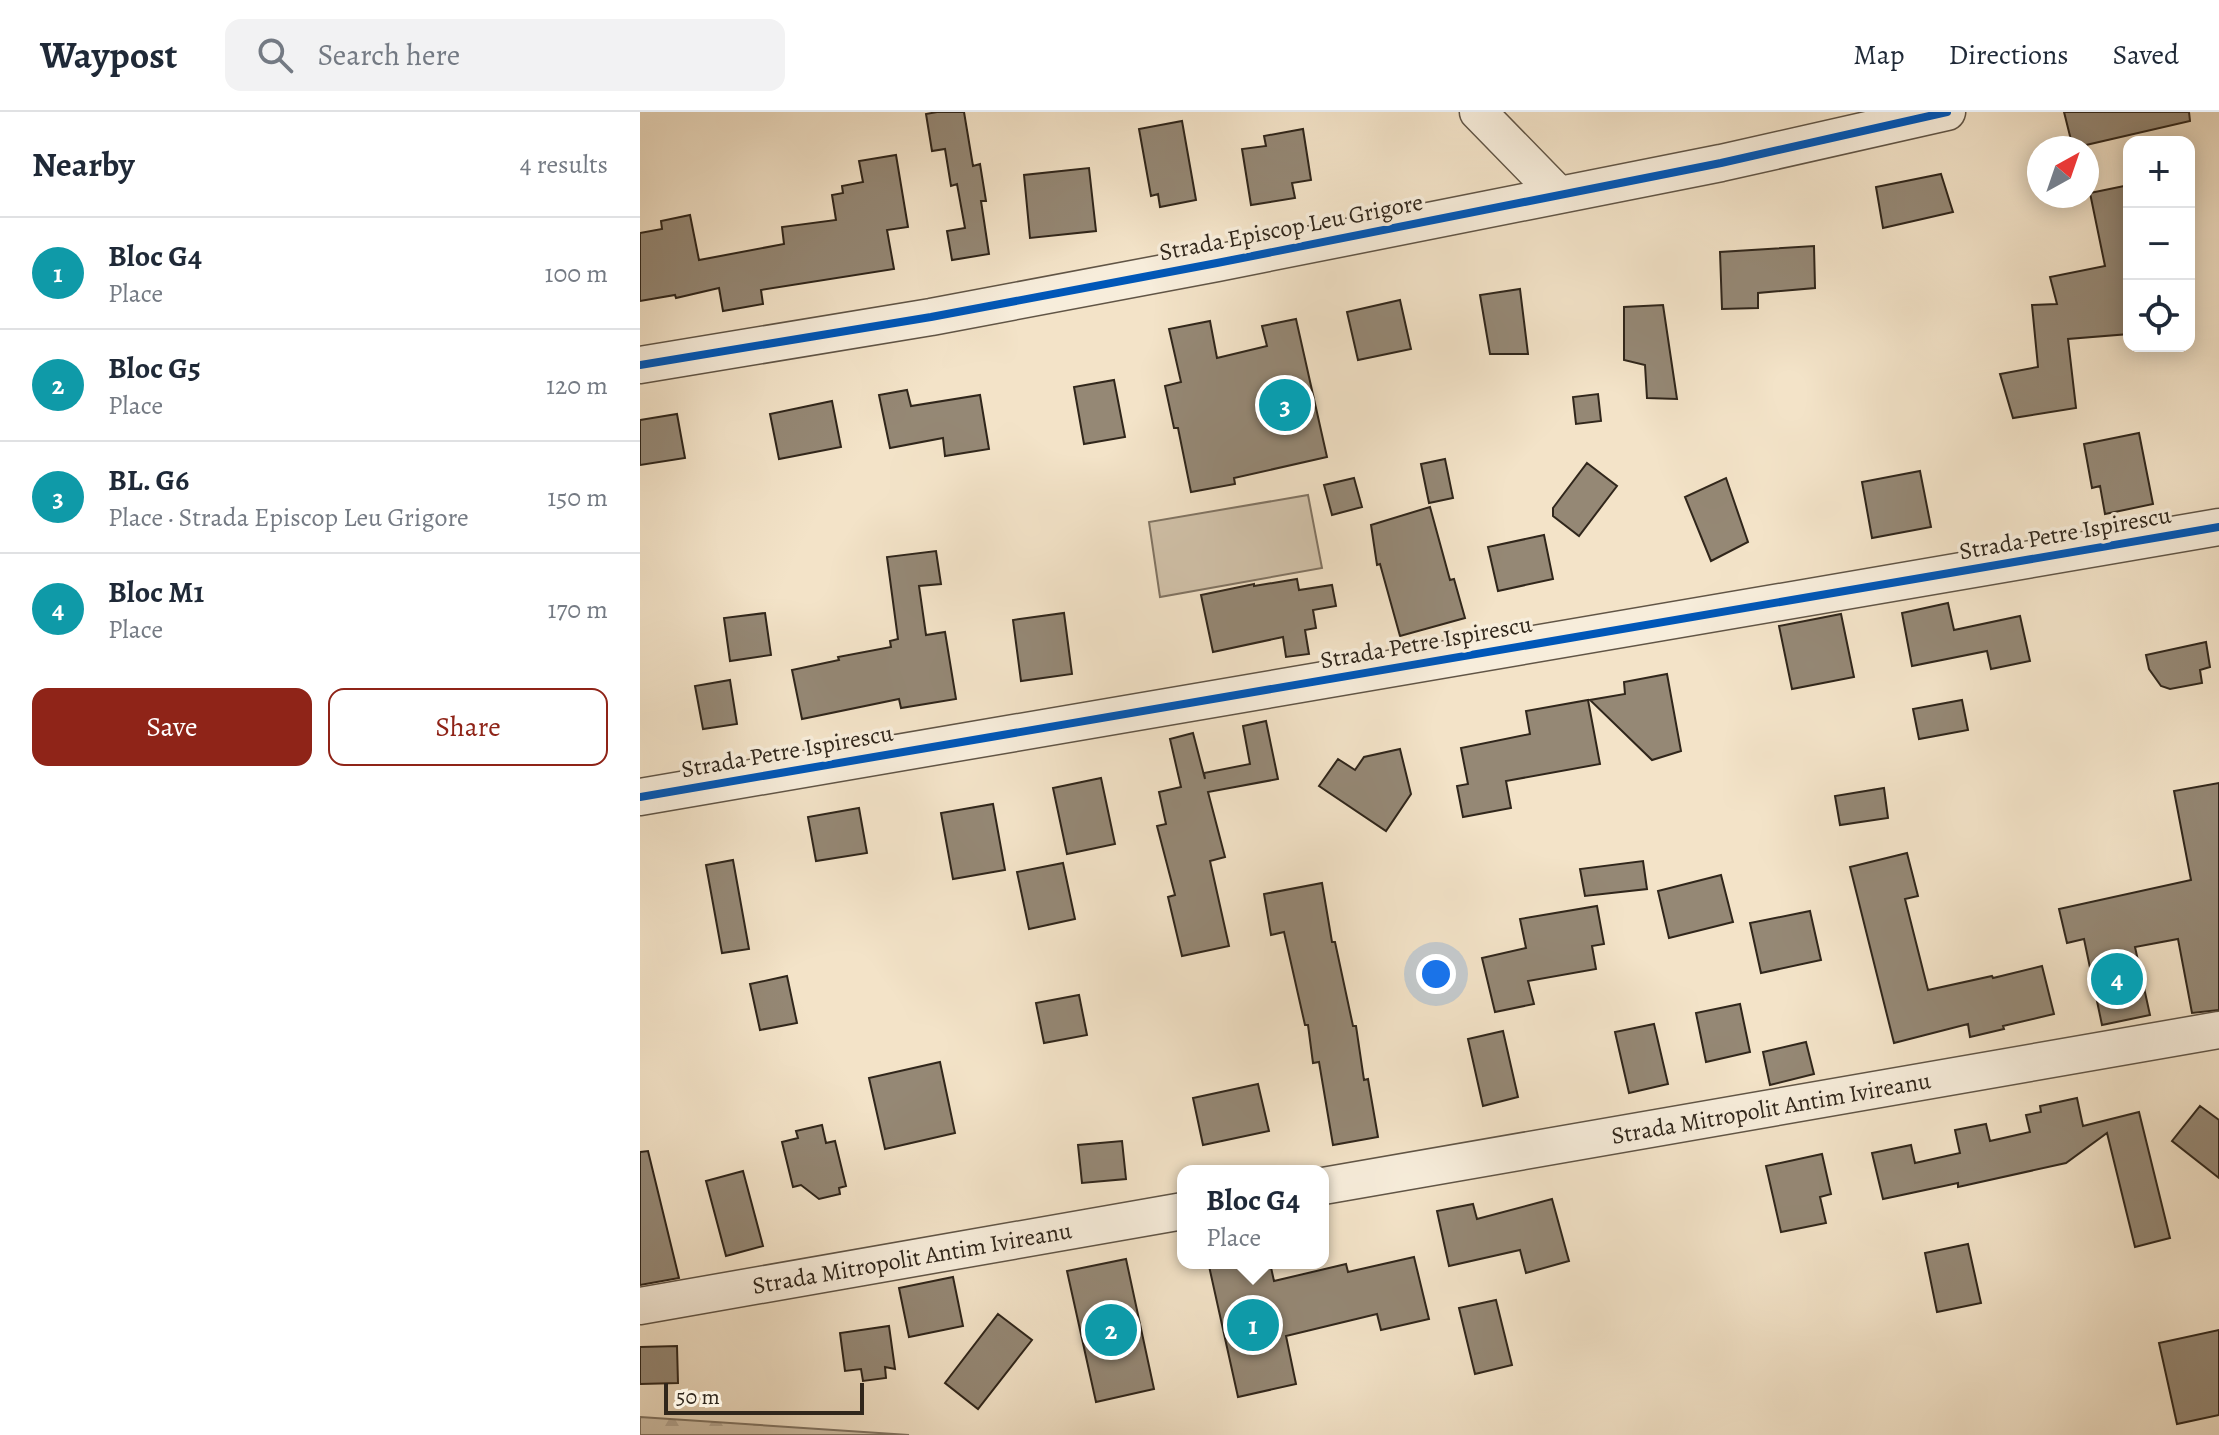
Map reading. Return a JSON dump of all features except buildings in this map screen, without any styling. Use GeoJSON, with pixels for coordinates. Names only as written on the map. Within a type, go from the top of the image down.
{"type":"FeatureCollection","features":[{"type":"Feature","properties":{"kind":"street"},"geometry":{"type":"LineString","coordinates":[[1478,112],[1559,195]]}},
{"type":"Feature","properties":{"kind":"street","name":"Strada Episcop Leu Grigore"},"geometry":{"type":"LineString","coordinates":[[640,365],[946,314],[1733,161],[1947,112]]}},
{"type":"Feature","properties":{"kind":"street","name":"Strada Petre Ispirescu"},"geometry":{"type":"LineString","coordinates":[[640,797],[2219,527]]}},
{"type":"Feature","properties":{"kind":"street","name":"Strada Mitropolit Antim Ivireanu"},"geometry":{"type":"LineString","coordinates":[[1329,1185],[2219,1030]]}},
{"type":"Feature","properties":{"kind":"street","name":"Strada Mitropolit Antim Ivireanu"},"geometry":{"type":"LineString","coordinates":[[640,1306],[1177,1212]]}},
{"type":"Feature","properties":{"kind":"green space"},"geometry":{"type":"Polygon","coordinates":[[[1308,495],[1322,568],[1160,597],[1149,522],[1308,495]]]}},
{"type":"Feature","properties":{"kind":"green space"},"geometry":{"type":"Polygon","coordinates":[[[640,1417],[909,1435],[640,1435],[640,1417]]]}},
{"type":"Feature","properties":{"kind":"cycle path"},"geometry":{"type":"LineString","coordinates":[[640,365],[931,317],[1217,263],[1721,163],[1947,112]]}},
{"type":"Feature","properties":{"kind":"cycle path"},"geometry":{"type":"LineString","coordinates":[[640,797],[2219,527]]}},
{"type":"Feature","properties":{"kind":"place","name":"BL. G6"},"geometry":{"type":"Point","coordinates":[1285,405]}},
{"type":"Feature","properties":{"kind":"place","name":"Bloc M1"},"geometry":{"type":"Point","coordinates":[2117,979]}},
{"type":"Feature","properties":{"kind":"place","name":"Bloc G4"},"geometry":{"type":"Point","coordinates":[1253,1325]}},
{"type":"Feature","properties":{"kind":"place","name":"Bloc G5"},"geometry":{"type":"Point","coordinates":[1111,1330]}}]}
